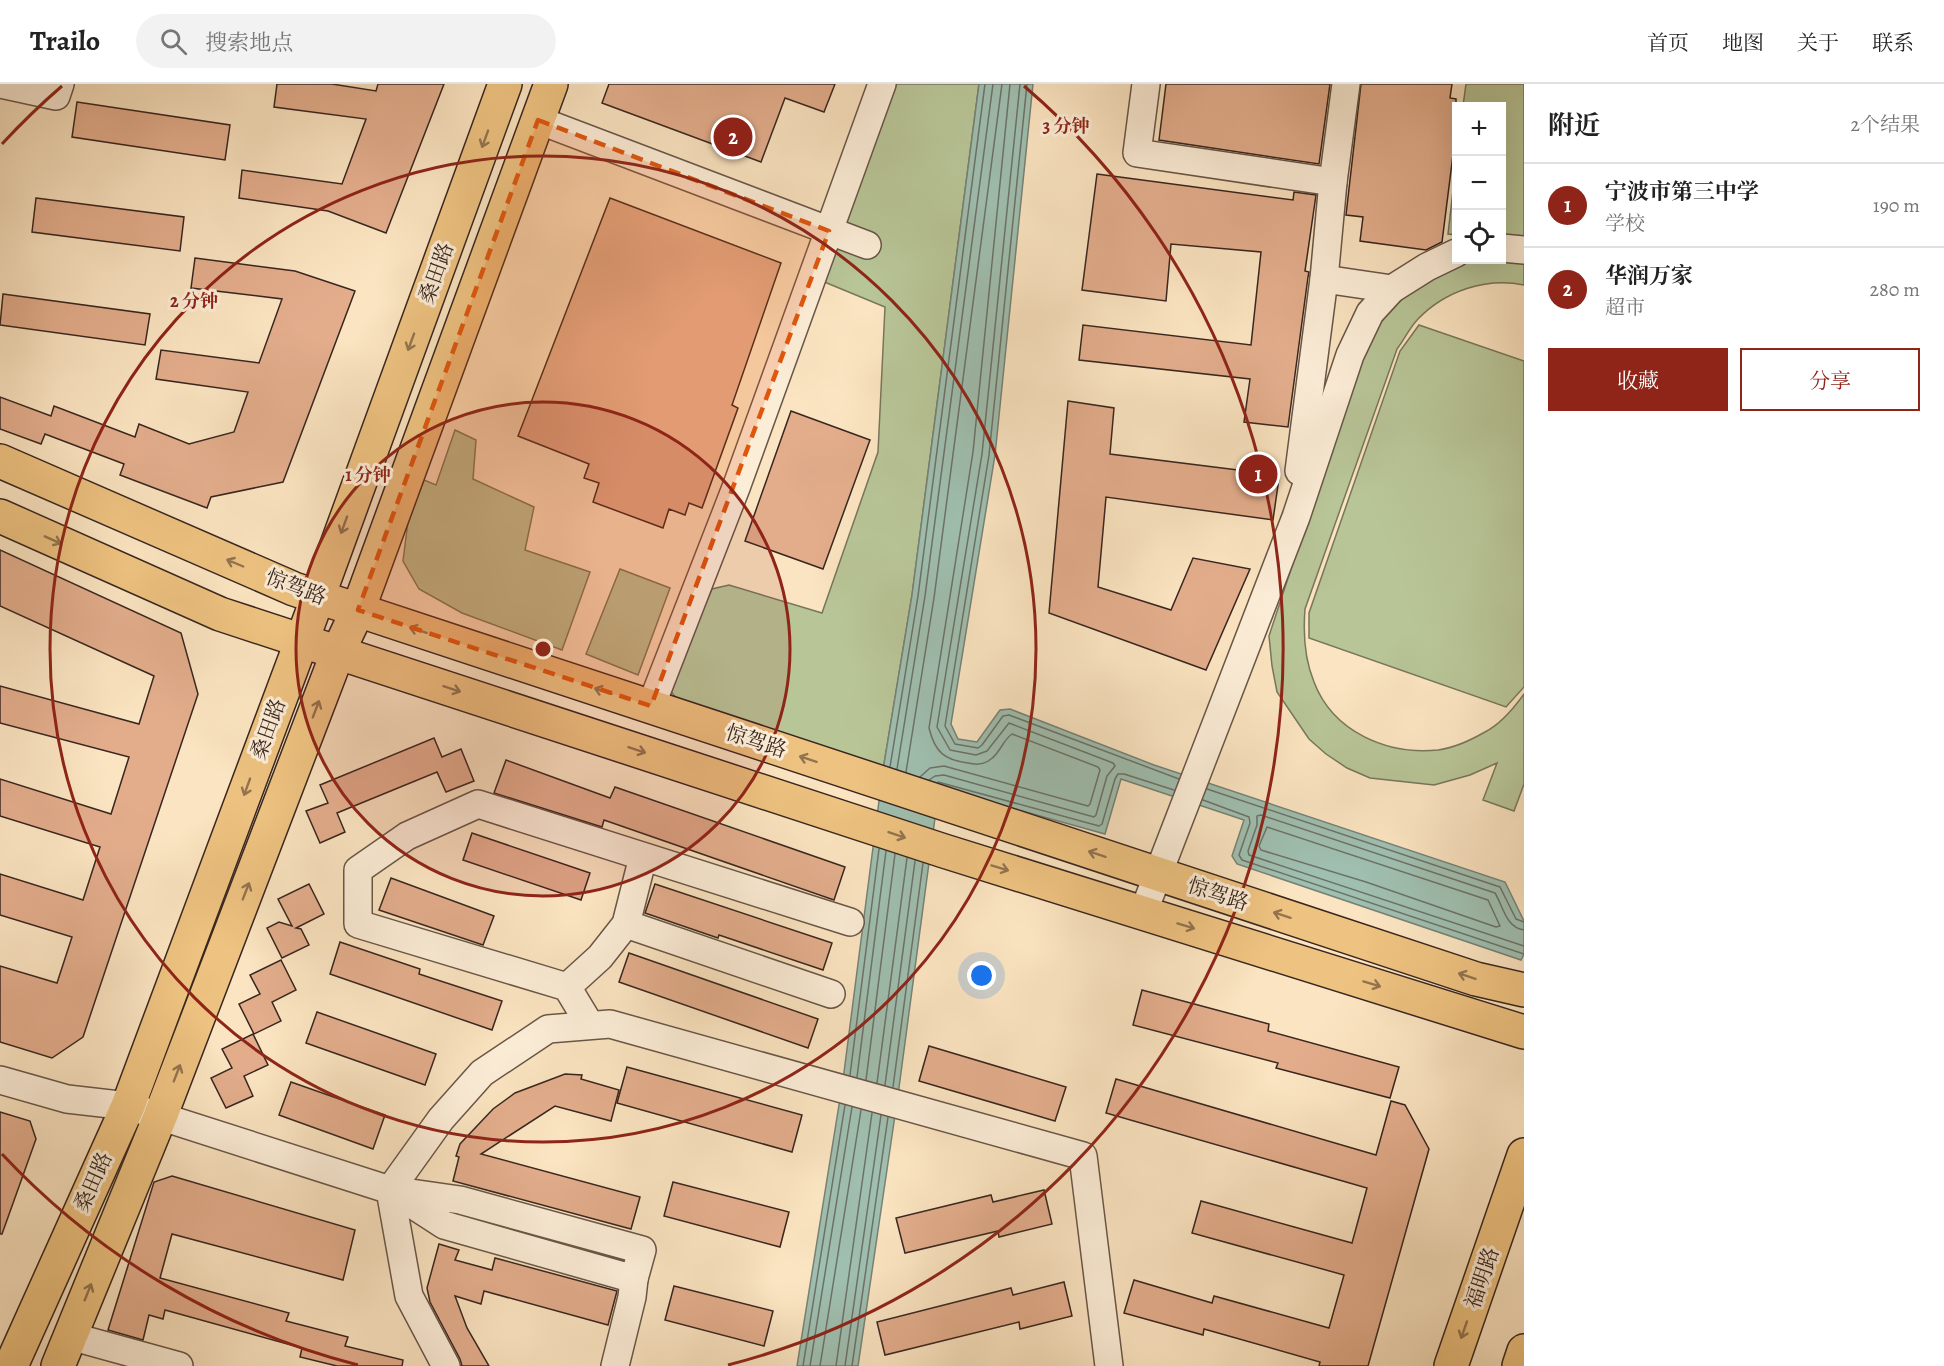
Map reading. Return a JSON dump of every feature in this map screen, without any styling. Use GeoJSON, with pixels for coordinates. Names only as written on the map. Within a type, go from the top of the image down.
{"type":"FeatureCollection","features":[{"type":"Feature","properties":{"kind":"main road","name":"桑田路"},"geometry":{"type":"LineString","coordinates":[[11,1366],[128,1106],[505,84]]}},
{"type":"Feature","properties":{"kind":"main road","name":"桑田路"},"geometry":{"type":"LineString","coordinates":[[58,1366],[160,1117],[338,652],[358,610],[551,84]]}},
{"type":"Feature","properties":{"kind":"main road","name":"惊驾路"},"geometry":{"type":"LineString","coordinates":[[0,461],[294,589],[1476,979],[1524,990]]}},
{"type":"Feature","properties":{"kind":"main road","name":"惊驾路"},"geometry":{"type":"LineString","coordinates":[[0,516],[220,614],[944,851],[1524,1032]]}},
{"type":"Feature","properties":{"kind":"main road","name":"福明路"},"geometry":{"type":"LineString","coordinates":[[1451,1366],[1524,1155]]}},
{"type":"Feature","properties":{"kind":"main road"},"geometry":{"type":"LineString","coordinates":[[1519,1366],[1524,1351]]}},
{"type":"Feature","properties":{"kind":"street"},"geometry":{"type":"LineString","coordinates":[[0,84],[56,96],[60,84]]}},
{"type":"Feature","properties":{"kind":"street"},"geometry":{"type":"LineString","coordinates":[[651,706],[737,485],[882,84]]}},
{"type":"Feature","properties":{"kind":"street"},"geometry":{"type":"LineString","coordinates":[[1146,84],[1137,153],[1333,182]]}},
{"type":"Feature","properties":{"kind":"street"},"geometry":{"type":"LineString","coordinates":[[1296,517],[1300,460],[1324,279],[1333,182],[1346,84]]}},
{"type":"Feature","properties":{"kind":"street"},"geometry":{"type":"LineString","coordinates":[[538,120],[867,245]]}},
{"type":"Feature","properties":{"kind":"street"},"geometry":{"type":"LineString","coordinates":[[1506,248],[1524,250]]}},
{"type":"Feature","properties":{"kind":"street"},"geometry":{"type":"LineString","coordinates":[[1143,913],[1296,517],[1350,355],[1370,313],[1392,289],[1427,267],[1452,256]]}},
{"type":"Feature","properties":{"kind":"street"},"geometry":{"type":"LineString","coordinates":[[1324,279],[1392,289]]}},
{"type":"Feature","properties":{"kind":"street"},"geometry":{"type":"LineString","coordinates":[[1316,344],[1350,355]]}},
{"type":"Feature","properties":{"kind":"street"},"geometry":{"type":"LineString","coordinates":[[590,1025],[567,987],[358,924],[358,870],[407,836],[478,804],[850,922]]}},
{"type":"Feature","properties":{"kind":"street"},"geometry":{"type":"LineString","coordinates":[[567,987],[600,957],[626,924],[643,857]]}},
{"type":"Feature","properties":{"kind":"street"},"geometry":{"type":"LineString","coordinates":[[626,924],[831,994]]}},
{"type":"Feature","properties":{"kind":"street"},"geometry":{"type":"LineString","coordinates":[[446,1366],[409,1296],[390,1190],[441,1119],[482,1073],[548,1029],[610,1024],[1083,1156],[1109,1366]]}},
{"type":"Feature","properties":{"kind":"street"},"geometry":{"type":"LineString","coordinates":[[0,1080],[67,1099],[128,1106],[390,1190],[460,1200],[642,1250],[615,1366]]}},
{"type":"Feature","properties":{"kind":"street"},"geometry":{"type":"LineString","coordinates":[[70,1336],[179,1366]]}},
{"type":"Feature","properties":{"kind":"highlighted area"},"geometry":{"type":"Polygon","coordinates":[[[538,120],[829,231],[651,706],[358,610],[538,120]]]}},
{"type":"Feature","properties":{"kind":"green space"},"geometry":{"type":"Polygon","coordinates":[[[896,84],[979,84],[912,595],[883,770],[687,711],[668,688],[712,589],[729,585],[822,613],[878,452],[885,307],[822,281],[896,84]]]}},
{"type":"Feature","properties":{"kind":"green space"},"geometry":{"type":"Polygon","coordinates":[[[1466,84],[1524,84],[1524,242],[1506,240],[1506,102],[1464,102],[1466,84]]]}},
{"type":"Feature","properties":{"kind":"green space"},"geometry":{"type":"Polygon","coordinates":[[[1452,200],[1452,234],[1448,234],[1452,200]]]}},
{"type":"Feature","properties":{"kind":"green space"},"geometry":{"type":"Polygon","coordinates":[[[1524,256],[1524,285],[1495,283],[1467,288],[1453,294],[1418,319],[1397,349],[1305,609],[1304,628],[1308,664],[1323,699],[1348,727],[1381,744],[1419,751],[1456,746],[1491,729],[1502,720],[1524,694],[1524,784],[1514,811],[1483,800],[1497,763],[1470,775],[1434,785],[1370,778],[1347,768],[1326,754],[1309,739],[1277,692],[1269,636],[1367,338],[1392,304],[1454,264],[1506,264],[1506,259],[1524,256]]]}},
{"type":"Feature","properties":{"kind":"green space"},"geometry":{"type":"Polygon","coordinates":[[[1419,325],[1524,361],[1524,687],[1506,707],[1309,638],[1309,613],[1400,351],[1419,325]]]}},
{"type":"Feature","properties":{"kind":"green space"},"geometry":{"type":"Polygon","coordinates":[[[455,430],[476,440],[473,479],[534,507],[525,550],[590,572],[562,650],[462,613],[419,589],[403,561],[408,521],[424,480],[436,485],[455,430]]]}},
{"type":"Feature","properties":{"kind":"green space"},"geometry":{"type":"Polygon","coordinates":[[[620,569],[670,588],[638,675],[586,654],[620,569]]]}},
{"type":"Feature","properties":{"kind":"water"},"geometry":{"type":"Polygon","coordinates":[[[979,84],[1033,84],[995,455],[951,724],[958,739],[977,742],[1000,710],[1010,709],[1154,765],[1505,882],[1524,921],[1524,954],[1521,960],[1237,864],[1232,856],[1244,820],[1121,779],[1105,834],[939,788],[898,1095],[858,1366],[797,1366],[843,1080],[883,770],[912,595],[979,84]]]}},
{"type":"Feature","properties":{"kind":"building"},"geometry":{"type":"Polygon","coordinates":[[[277,84],[332,84],[376,91],[378,84],[444,84],[386,233],[328,211],[239,198],[242,170],[342,184],[366,119],[274,107],[277,84]]]}},
{"type":"Feature","properties":{"kind":"building"},"geometry":{"type":"Polygon","coordinates":[[[609,84],[835,84],[824,112],[785,98],[761,162],[602,103],[609,84]]]}},
{"type":"Feature","properties":{"kind":"building"},"geometry":{"type":"Polygon","coordinates":[[[1166,84],[1330,84],[1319,164],[1159,140],[1166,84]]]}},
{"type":"Feature","properties":{"kind":"building"},"geometry":{"type":"Polygon","coordinates":[[[1361,84],[1452,84],[1450,98],[1456,99],[1456,102],[1452,102],[1452,163],[1442,242],[1426,250],[1360,241],[1363,217],[1346,215],[1361,84]]]}},
{"type":"Feature","properties":{"kind":"building"},"geometry":{"type":"Polygon","coordinates":[[[77,102],[230,125],[225,160],[72,137],[77,102]]]}},
{"type":"Feature","properties":{"kind":"building"},"geometry":{"type":"Polygon","coordinates":[[[1097,174],[1293,200],[1294,192],[1316,195],[1305,271],[1309,272],[1288,427],[1244,422],[1250,379],[1079,360],[1083,325],[1251,345],[1261,252],[1171,244],[1166,301],[1082,290],[1097,174]]]}},
{"type":"Feature","properties":{"kind":"building"},"geometry":{"type":"Polygon","coordinates":[[[36,198],[184,217],[180,251],[32,232],[36,198]]]}},
{"type":"Feature","properties":{"kind":"building"},"geometry":{"type":"Polygon","coordinates":[[[610,198],[781,263],[732,405],[738,408],[702,508],[689,503],[685,515],[669,509],[663,528],[593,502],[599,483],[584,478],[589,464],[518,436],[610,198]]]}},
{"type":"Feature","properties":{"kind":"building"},"geometry":{"type":"Polygon","coordinates":[[[195,258],[295,271],[355,291],[283,482],[211,497],[207,508],[120,475],[124,464],[45,434],[41,444],[0,429],[0,397],[51,416],[54,406],[135,437],[139,424],[189,444],[234,432],[248,392],[156,379],[161,350],[259,363],[282,299],[191,288],[195,258]]]}},
{"type":"Feature","properties":{"kind":"building"},"geometry":{"type":"Polygon","coordinates":[[[3,294],[150,314],[145,345],[0,325],[3,294]]]}},
{"type":"Feature","properties":{"kind":"building"},"geometry":{"type":"Polygon","coordinates":[[[1068,401],[1114,408],[1110,454],[1246,471],[1279,478],[1273,520],[1106,497],[1098,587],[1171,610],[1193,558],[1250,569],[1206,670],[1049,613],[1068,401]]]}},
{"type":"Feature","properties":{"kind":"building"},"geometry":{"type":"Polygon","coordinates":[[[791,411],[870,440],[823,569],[745,541],[791,411]]]}},
{"type":"Feature","properties":{"kind":"building"},"geometry":{"type":"Polygon","coordinates":[[[0,550],[181,633],[198,694],[83,1037],[52,1058],[0,1042],[0,966],[57,983],[72,937],[0,915],[0,874],[83,900],[100,847],[0,816],[0,779],[111,814],[129,757],[0,723],[0,686],[139,724],[154,676],[0,606],[0,550]]]}},
{"type":"Feature","properties":{"kind":"building"},"geometry":{"type":"Polygon","coordinates":[[[434,738],[442,757],[461,749],[474,781],[446,792],[437,772],[337,813],[345,832],[320,843],[306,811],[328,803],[320,785],[434,738]]]}},
{"type":"Feature","properties":{"kind":"building"},"geometry":{"type":"Polygon","coordinates":[[[506,760],[610,798],[615,787],[845,867],[834,900],[604,820],[602,827],[494,793],[506,760]]]}},
{"type":"Feature","properties":{"kind":"building"},"geometry":{"type":"Polygon","coordinates":[[[472,833],[590,873],[581,900],[463,860],[472,833]]]}},
{"type":"Feature","properties":{"kind":"building"},"geometry":{"type":"Polygon","coordinates":[[[391,878],[494,916],[483,945],[379,910],[391,878]]]}},
{"type":"Feature","properties":{"kind":"building"},"geometry":{"type":"Polygon","coordinates":[[[309,884],[324,914],[296,928],[301,929],[309,945],[282,958],[267,928],[279,922],[292,926],[278,899],[309,884]]]}},
{"type":"Feature","properties":{"kind":"building"},"geometry":{"type":"Polygon","coordinates":[[[655,884],[832,943],[823,970],[645,913],[655,884]]]}},
{"type":"Feature","properties":{"kind":"building"},"geometry":{"type":"Polygon","coordinates":[[[340,942],[420,969],[419,974],[502,1001],[492,1030],[330,974],[340,942]]]}},
{"type":"Feature","properties":{"kind":"building"},"geometry":{"type":"Polygon","coordinates":[[[629,953],[818,1019],[808,1048],[619,982],[629,953]]]}},
{"type":"Feature","properties":{"kind":"building"},"geometry":{"type":"Polygon","coordinates":[[[281,960],[296,990],[272,1002],[281,1021],[254,1034],[239,1004],[260,994],[250,975],[281,960]]]}},
{"type":"Feature","properties":{"kind":"building"},"geometry":{"type":"Polygon","coordinates":[[[1142,990],[1269,1024],[1268,1031],[1399,1067],[1390,1098],[1276,1068],[1278,1063],[1133,1025],[1142,990]]]}},
{"type":"Feature","properties":{"kind":"building"},"geometry":{"type":"Polygon","coordinates":[[[317,1012],[436,1054],[425,1085],[306,1043],[317,1012]]]}},
{"type":"Feature","properties":{"kind":"building"},"geometry":{"type":"Polygon","coordinates":[[[253,1034],[268,1065],[244,1076],[253,1096],[226,1108],[211,1078],[232,1068],[222,1049],[253,1034]]]}},
{"type":"Feature","properties":{"kind":"building"},"geometry":{"type":"Polygon","coordinates":[[[929,1046],[1066,1087],[1055,1121],[919,1081],[929,1046]]]}},
{"type":"Feature","properties":{"kind":"building"},"geometry":{"type":"Polygon","coordinates":[[[627,1067],[802,1115],[792,1152],[617,1103],[627,1067]]]}},
{"type":"Feature","properties":{"kind":"building"},"geometry":{"type":"Polygon","coordinates":[[[565,1074],[582,1075],[581,1079],[619,1090],[611,1121],[555,1106],[481,1154],[640,1197],[631,1229],[453,1181],[460,1144],[493,1109],[515,1093],[565,1074]]]}},
{"type":"Feature","properties":{"kind":"building"},"geometry":{"type":"Polygon","coordinates":[[[1116,1079],[1376,1155],[1391,1101],[1405,1105],[1429,1149],[1368,1366],[1319,1366],[1320,1362],[1204,1329],[1203,1335],[1124,1313],[1134,1280],[1212,1303],[1214,1296],[1329,1328],[1344,1275],[1192,1233],[1201,1201],[1352,1243],[1367,1188],[1106,1113],[1116,1079]]]}},
{"type":"Feature","properties":{"kind":"building"},"geometry":{"type":"Polygon","coordinates":[[[291,1082],[385,1115],[373,1149],[279,1115],[291,1082]]]}},
{"type":"Feature","properties":{"kind":"building"},"geometry":{"type":"Polygon","coordinates":[[[0,1112],[30,1121],[36,1139],[2,1234],[0,1234],[0,1112]]]}},
{"type":"Feature","properties":{"kind":"building"},"geometry":{"type":"Polygon","coordinates":[[[172,1176],[355,1230],[343,1280],[172,1234],[160,1278],[289,1313],[286,1321],[348,1337],[345,1346],[403,1360],[402,1366],[337,1366],[300,1357],[302,1348],[165,1310],[163,1319],[149,1315],[143,1340],[108,1330],[154,1182],[172,1176]]]}},
{"type":"Feature","properties":{"kind":"building"},"geometry":{"type":"Polygon","coordinates":[[[673,1182],[789,1212],[780,1247],[664,1216],[673,1182]]]}},
{"type":"Feature","properties":{"kind":"building"},"geometry":{"type":"Polygon","coordinates":[[[1044,1190],[1052,1224],[999,1237],[998,1231],[905,1253],[896,1218],[991,1195],[993,1202],[1044,1190]]]}},
{"type":"Feature","properties":{"kind":"building"},"geometry":{"type":"Polygon","coordinates":[[[439,1244],[459,1250],[455,1260],[492,1270],[495,1258],[617,1291],[608,1325],[484,1291],[481,1304],[455,1296],[467,1328],[489,1366],[462,1366],[430,1302],[427,1288],[439,1244]]]}},
{"type":"Feature","properties":{"kind":"building"},"geometry":{"type":"Polygon","coordinates":[[[1064,1282],[1072,1316],[1020,1329],[1019,1322],[885,1355],[877,1322],[1011,1288],[1013,1295],[1064,1282]]]}},
{"type":"Feature","properties":{"kind":"building"},"geometry":{"type":"Polygon","coordinates":[[[674,1286],[773,1311],[764,1346],[665,1320],[674,1286]]]}},
{"type":"Feature","properties":{"kind":"place","name":"华润万家"},"geometry":{"type":"Point","coordinates":[733,137]}},
{"type":"Feature","properties":{"kind":"place","name":"宁波市第三中学"},"geometry":{"type":"Point","coordinates":[1258,474]}}]}
